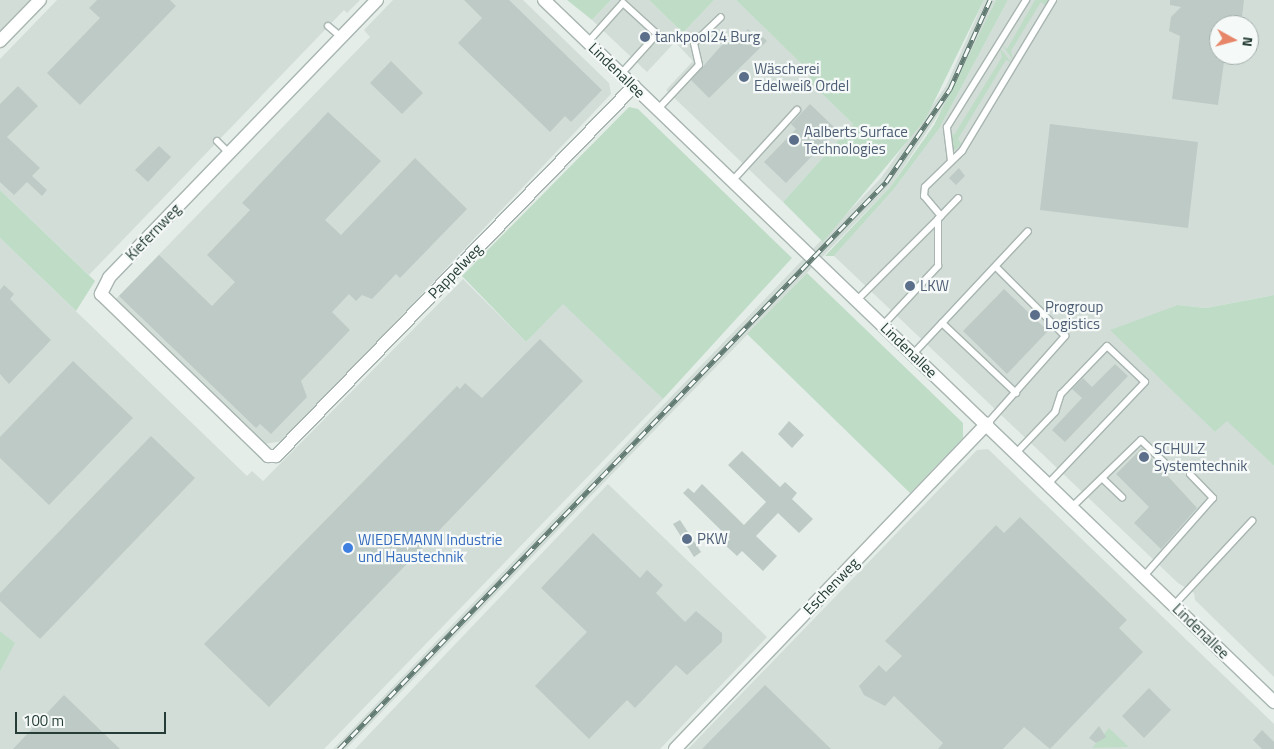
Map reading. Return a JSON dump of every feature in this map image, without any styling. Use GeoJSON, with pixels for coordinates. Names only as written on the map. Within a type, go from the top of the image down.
{"type":"FeatureCollection","features":[{"type":"Feature","properties":{"kind":"street"},"geometry":{"type":"LineString","coordinates":[[0,41],[40,0]]}},
{"type":"Feature","properties":{"kind":"street","name":"Kiefernweg"},"geometry":{"type":"LineString","coordinates":[[276,456],[257,449],[101,294],[109,278],[377,0]]}},
{"type":"Feature","properties":{"kind":"street","name":"Lindenallee"},"geometry":{"type":"LineString","coordinates":[[544,0],[1274,702]]}},
{"type":"Feature","properties":{"kind":"street","name":"Pappelweg"},"geometry":{"type":"LineString","coordinates":[[276,456],[634,86]]}},
{"type":"Feature","properties":{"kind":"street","name":"Eschenweg"},"geometry":{"type":"LineString","coordinates":[[675,749],[987,424]]}},
{"type":"Feature","properties":{"kind":"lane"},"geometry":{"type":"LineString","coordinates":[[951,161],[947,128],[1026,0]]}},
{"type":"Feature","properties":{"kind":"lane"},"geometry":{"type":"LineString","coordinates":[[883,325],[938,266],[939,218],[924,190],[962,150],[1053,0]]}},
{"type":"Feature","properties":{"kind":"lane"},"geometry":{"type":"LineString","coordinates":[[588,42],[623,3],[657,34],[621,74]]}},
{"type":"Feature","properties":{"kind":"lane"},"geometry":{"type":"LineString","coordinates":[[658,109],[700,65],[694,44],[720,17]]}},
{"type":"Feature","properties":{"kind":"lane"},"geometry":{"type":"LineString","coordinates":[[328,26],[341,37]]}},
{"type":"Feature","properties":{"kind":"lane"},"geometry":{"type":"LineString","coordinates":[[733,180],[797,110]]}},
{"type":"Feature","properties":{"kind":"lane"},"geometry":{"type":"LineString","coordinates":[[217,142],[229,153]]}},
{"type":"Feature","properties":{"kind":"lane"},"geometry":{"type":"LineString","coordinates":[[857,300],[958,198]]}},
{"type":"Feature","properties":{"kind":"lane"},"geometry":{"type":"LineString","coordinates":[[913,354],[1028,231]]}},
{"type":"Feature","properties":{"kind":"lane"},"geometry":{"type":"LineString","coordinates":[[987,424],[1065,336],[996,267]]}},
{"type":"Feature","properties":{"kind":"lane"},"geometry":{"type":"LineString","coordinates":[[942,323],[1016,393]]}},
{"type":"Feature","properties":{"kind":"lane"},"geometry":{"type":"LineString","coordinates":[[1016,452],[1055,412],[1061,394],[1107,346],[1145,382],[1048,484]]}},
{"type":"Feature","properties":{"kind":"lane"},"geometry":{"type":"LineString","coordinates":[[1072,507],[1141,440],[1164,462]]}},
{"type":"Feature","properties":{"kind":"lane"},"geometry":{"type":"LineString","coordinates":[[1144,576],[1213,498],[1190,474]]}},
{"type":"Feature","properties":{"kind":"lane"},"geometry":{"type":"LineString","coordinates":[[1102,478],[1122,497]]}},
{"type":"Feature","properties":{"kind":"lane"},"geometry":{"type":"LineString","coordinates":[[1174,605],[1252,521]]}},
{"type":"Feature","properties":{"kind":"shaded area"},"geometry":{"type":"Polygon","coordinates":[[[0,0],[30,0],[0,31],[0,0]]]}},
{"type":"Feature","properties":{"kind":"shaded area"},"geometry":{"type":"Polygon","coordinates":[[[57,0],[360,0],[347,13],[344,10],[89,275],[0,190],[0,59],[57,0]]]}},
{"type":"Feature","properties":{"kind":"shaded area"},"geometry":{"type":"Polygon","coordinates":[[[393,0],[523,0],[609,83],[611,94],[283,441],[265,444],[113,302],[370,37],[364,30],[393,0]]]}},
{"type":"Feature","properties":{"kind":"shaded area"},"geometry":{"type":"Polygon","coordinates":[[[611,0],[649,0],[683,33],[714,0],[736,0],[813,74],[808,80],[853,124],[783,202],[666,90],[693,61],[675,42],[647,72],[592,20],[611,0]]]}},
{"type":"Feature","properties":{"kind":"shaded area"},"geometry":{"type":"Polygon","coordinates":[[[984,0],[996,0],[954,91],[891,186],[346,749],[333,749],[881,178],[946,86],[984,0]]]}},
{"type":"Feature","properties":{"kind":"shaded area"},"geometry":{"type":"Polygon","coordinates":[[[1008,0],[1274,0],[1274,295],[1206,308],[1178,305],[1167,384],[1215,432],[1227,420],[1274,466],[1274,677],[1195,600],[1194,593],[1178,583],[834,256],[894,189],[939,129],[1008,0]]]}},
{"type":"Feature","properties":{"kind":"shaded area"},"geometry":{"type":"Polygon","coordinates":[[[0,238],[247,476],[252,471],[263,481],[463,279],[526,342],[563,303],[663,399],[324,749],[0,749],[0,672],[14,643],[0,631],[0,238]]]}},
{"type":"Feature","properties":{"kind":"shaded area"},"geometry":{"type":"Polygon","coordinates":[[[988,449],[1274,724],[1274,749],[688,749],[977,450],[988,449]]]}},
{"type":"Feature","properties":{"kind":"shaded area"},"geometry":{"type":"Polygon","coordinates":[[[608,484],[767,637],[660,749],[355,749],[608,484]]]}},
{"type":"Feature","properties":{"kind":"green space"},"geometry":{"type":"Polygon","coordinates":[[[567,0],[611,0],[592,20],[567,0]]]}},
{"type":"Feature","properties":{"kind":"green space"},"geometry":{"type":"Polygon","coordinates":[[[649,0],[714,0],[683,33],[649,0]]]}},
{"type":"Feature","properties":{"kind":"green space"},"geometry":{"type":"Polygon","coordinates":[[[736,0],[984,0],[925,120],[823,242],[783,202],[853,124],[808,80],[812,74],[736,0]]]}},
{"type":"Feature","properties":{"kind":"green space"},"geometry":{"type":"Polygon","coordinates":[[[996,0],[1008,0],[939,129],[894,189],[834,256],[825,256],[891,186],[934,125],[996,0]]]}},
{"type":"Feature","properties":{"kind":"green space"},"geometry":{"type":"Polygon","coordinates":[[[1035,0],[1050,0],[1046,6],[1041,2],[1011,51],[1013,60],[1002,45],[1007,49],[1035,0]]]}},
{"type":"Feature","properties":{"kind":"green space"},"geometry":{"type":"Polygon","coordinates":[[[1000,48],[1012,63],[1006,60],[958,139],[962,144],[953,152],[950,131],[954,135],[1002,57],[1000,48]]]}},
{"type":"Feature","properties":{"kind":"green space"},"geometry":{"type":"Polygon","coordinates":[[[629,107],[638,109],[792,258],[663,399],[563,304],[526,342],[462,276],[629,107]]]}},
{"type":"Feature","properties":{"kind":"green space"},"geometry":{"type":"Polygon","coordinates":[[[0,190],[95,281],[76,311],[0,238],[0,190]]]}},
{"type":"Feature","properties":{"kind":"green space"},"geometry":{"type":"Polygon","coordinates":[[[807,273],[963,423],[963,438],[910,493],[747,334],[807,273]]]}},
{"type":"Feature","properties":{"kind":"green space"},"geometry":{"type":"Polygon","coordinates":[[[1274,295],[1274,466],[1227,421],[1215,432],[1110,330],[1178,305],[1206,308],[1274,295]]]}},
{"type":"Feature","properties":{"kind":"green space"},"geometry":{"type":"Polygon","coordinates":[[[0,631],[15,643],[0,672],[0,631]]]}},
{"type":"Feature","properties":{"kind":"green space"},"geometry":{"type":"Polygon","coordinates":[[[1109,728],[1129,747],[1092,748],[1109,728]]]}},
{"type":"Feature","properties":{"kind":"building"},"geometry":{"type":"Polygon","coordinates":[[[97,0],[170,0],[176,6],[80,105],[47,73],[100,18],[89,8],[97,0]]]}},
{"type":"Feature","properties":{"kind":"building"},"geometry":{"type":"Polygon","coordinates":[[[464,0],[509,0],[602,90],[571,122],[565,116],[550,132],[458,43],[482,18],[464,0]]]}},
{"type":"Feature","properties":{"kind":"building"},"geometry":{"type":"Polygon","coordinates":[[[1170,0],[1244,0],[1242,15],[1209,15],[1209,65],[1224,65],[1218,105],[1172,99],[1180,36],[1169,31],[1171,17],[1181,7],[1170,5],[1170,0]]]}},
{"type":"Feature","properties":{"kind":"building"},"geometry":{"type":"Polygon","coordinates":[[[736,29],[742,35],[748,29],[756,37],[759,33],[767,41],[709,98],[691,80],[736,29]]]}},
{"type":"Feature","properties":{"kind":"building"},"geometry":{"type":"Polygon","coordinates":[[[391,61],[423,93],[402,114],[370,83],[391,61]]]}},
{"type":"Feature","properties":{"kind":"building"},"geometry":{"type":"Polygon","coordinates":[[[18,86],[38,106],[7,137],[40,168],[32,176],[47,190],[42,196],[27,182],[14,195],[0,182],[0,104],[18,86]]]}},
{"type":"Feature","properties":{"kind":"building"},"geometry":{"type":"Polygon","coordinates":[[[810,104],[837,130],[786,183],[764,162],[796,129],[791,124],[810,104]]]}},
{"type":"Feature","properties":{"kind":"building"},"geometry":{"type":"Polygon","coordinates":[[[328,112],[381,161],[325,220],[341,235],[415,158],[467,209],[400,278],[396,274],[372,299],[362,295],[356,301],[349,294],[332,312],[350,330],[301,381],[307,397],[271,434],[260,424],[256,428],[119,296],[159,255],[212,306],[235,282],[207,255],[250,210],[242,203],[328,112]]]}},
{"type":"Feature","properties":{"kind":"building"},"geometry":{"type":"Polygon","coordinates":[[[1050,124],[1198,142],[1188,228],[1040,210],[1050,124]]]}},
{"type":"Feature","properties":{"kind":"building"},"geometry":{"type":"Polygon","coordinates":[[[159,146],[171,157],[148,182],[135,170],[159,146]]]}},
{"type":"Feature","properties":{"kind":"building"},"geometry":{"type":"Polygon","coordinates":[[[959,168],[965,176],[956,185],[949,178],[959,168]]]}},
{"type":"Feature","properties":{"kind":"building"},"geometry":{"type":"Polygon","coordinates":[[[4,285],[14,294],[10,299],[51,340],[9,384],[0,374],[0,290],[4,285]]]}},
{"type":"Feature","properties":{"kind":"building"},"geometry":{"type":"Polygon","coordinates":[[[1004,289],[1048,331],[1007,374],[963,331],[1004,289]]]}},
{"type":"Feature","properties":{"kind":"building"},"geometry":{"type":"Polygon","coordinates":[[[540,339],[583,381],[269,707],[204,644],[457,386],[460,389],[465,383],[482,398],[540,339]]]}},
{"type":"Feature","properties":{"kind":"building"},"geometry":{"type":"Polygon","coordinates":[[[73,361],[133,418],[49,505],[0,458],[0,437],[73,361]]]}},
{"type":"Feature","properties":{"kind":"building"},"geometry":{"type":"Polygon","coordinates":[[[1115,364],[1128,376],[1065,442],[1052,430],[1082,398],[1072,389],[1083,378],[1092,387],[1115,364]]]}},
{"type":"Feature","properties":{"kind":"building"},"geometry":{"type":"Polygon","coordinates":[[[789,421],[804,435],[792,448],[778,434],[789,421]]]}},
{"type":"Feature","properties":{"kind":"building"},"geometry":{"type":"Polygon","coordinates":[[[151,436],[195,478],[40,639],[0,601],[0,593],[151,436]]]}},
{"type":"Feature","properties":{"kind":"building"},"geometry":{"type":"Polygon","coordinates":[[[1142,448],[1197,508],[1161,549],[1134,523],[1149,507],[1116,474],[1142,448]]]}},
{"type":"Feature","properties":{"kind":"building"},"geometry":{"type":"Polygon","coordinates":[[[742,451],[780,487],[785,482],[797,493],[792,499],[813,519],[799,533],[778,513],[756,536],[777,556],[763,571],[742,551],[737,556],[725,545],[730,539],[683,493],[688,488],[694,493],[702,484],[744,525],[766,502],[728,465],[742,451]]]}},
{"type":"Feature","properties":{"kind":"building"},"geometry":{"type":"Polygon","coordinates":[[[1020,517],[1127,620],[1119,628],[1143,652],[1050,749],[1024,727],[1003,749],[938,749],[943,743],[894,696],[885,706],[864,695],[859,686],[879,665],[886,672],[902,656],[885,641],[996,525],[1004,533],[1020,517]]]}},
{"type":"Feature","properties":{"kind":"building","name":"PKW"},"geometry":{"type":"Polygon","coordinates":[[[680,520],[701,552],[694,557],[673,524],[680,520]]]}},
{"type":"Feature","properties":{"kind":"building"},"geometry":{"type":"Polygon","coordinates":[[[593,533],[640,578],[647,570],[663,585],[656,593],[685,622],[696,611],[722,633],[722,642],[687,675],[676,665],[635,708],[627,700],[589,739],[535,686],[587,632],[541,588],[593,533]]]}},
{"type":"Feature","properties":{"kind":"building"},"geometry":{"type":"Polygon","coordinates":[[[765,685],[831,749],[702,749],[765,685]]]}},
{"type":"Feature","properties":{"kind":"building"},"geometry":{"type":"Polygon","coordinates":[[[1149,688],[1171,710],[1144,738],[1122,716],[1149,688]]]}},
{"type":"Feature","properties":{"kind":"building"},"geometry":{"type":"Polygon","coordinates":[[[64,695],[120,749],[13,749],[64,695]]]}},
{"type":"Feature","properties":{"kind":"building"},"geometry":{"type":"Polygon","coordinates":[[[1099,726],[1106,737],[1096,743],[1089,738],[1099,726]]]}},
{"type":"Feature","properties":{"kind":"building"},"geometry":{"type":"Polygon","coordinates":[[[1262,730],[1274,742],[1274,749],[1262,749],[1253,740],[1262,730]]]}},
{"type":"Feature","properties":{"kind":"railway"},"geometry":{"type":"LineString","coordinates":[[339,749],[886,182],[950,89],[990,0]]}},
{"type":"Feature","properties":{"kind":"place","name":"tankpool24 Burg"},"geometry":{"type":"Point","coordinates":[645,37]}},
{"type":"Feature","properties":{"kind":"place","name":"Wäscherei Edelweiß Ordel"},"geometry":{"type":"Point","coordinates":[744,77]}},
{"type":"Feature","properties":{"kind":"place","name":"Aalberts Surface Technologies"},"geometry":{"type":"Point","coordinates":[794,140]}},
{"type":"Feature","properties":{"kind":"place","name":"LKW"},"geometry":{"type":"Point","coordinates":[910,286]}},
{"type":"Feature","properties":{"kind":"place","name":"Progroup Logistics"},"geometry":{"type":"Point","coordinates":[1035,315]}},
{"type":"Feature","properties":{"kind":"place","name":"SCHULZ Systemtechnik"},"geometry":{"type":"Point","coordinates":[1144,457]}},
{"type":"Feature","properties":{"kind":"place","name":"PKW"},"geometry":{"type":"Point","coordinates":[687,539]}},
{"type":"Feature","properties":{"kind":"place","name":"WIEDEMANN Industrie und Haustechnik"},"geometry":{"type":"Point","coordinates":[348,548]}}]}
